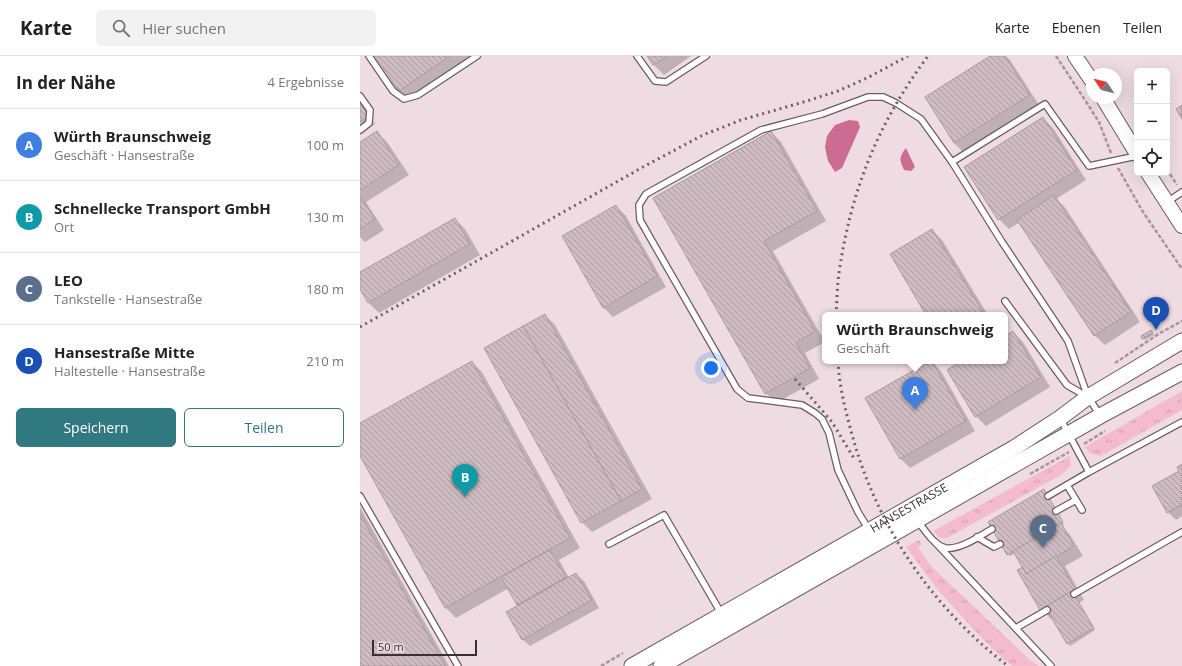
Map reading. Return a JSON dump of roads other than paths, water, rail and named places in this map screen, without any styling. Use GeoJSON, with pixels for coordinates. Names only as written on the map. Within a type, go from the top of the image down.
{"type":"FeatureCollection","features":[{"type":"Feature","properties":{"kind":"main road","name":"HANSESTRASSE"},"geometry":{"type":"LineString","coordinates":[[632,666],[726,621],[873,537],[1014,448],[1060,418],[1088,397],[1182,341]]}},
{"type":"Feature","properties":{"kind":"main road","name":"HANSESTRASSE"},"geometry":{"type":"LineString","coordinates":[[873,537],[917,520],[1069,433],[1182,372]]}},
{"type":"Feature","properties":{"kind":"main road","name":"HANSESTRASSE"},"geometry":{"type":"LineString","coordinates":[[661,666],[726,621]]}},
{"type":"Feature","properties":{"kind":"street"},"geometry":{"type":"LineString","coordinates":[[1075,56],[1086,73]]}},
{"type":"Feature","properties":{"kind":"street"},"geometry":{"type":"LineString","coordinates":[[1107,104],[1134,150]]}},
{"type":"Feature","properties":{"kind":"street"},"geometry":{"type":"LineString","coordinates":[[1150,176],[1182,226]]}},
{"type":"Feature","properties":{"kind":"lane"},"geometry":{"type":"LineString","coordinates":[[369,56],[393,91],[404,99],[418,94],[477,56]]}},
{"type":"Feature","properties":{"kind":"lane"},"geometry":{"type":"LineString","coordinates":[[637,56],[656,81],[666,82],[706,56]]}},
{"type":"Feature","properties":{"kind":"lane"},"geometry":{"type":"LineString","coordinates":[[360,96],[370,110],[369,123],[360,130]]}},
{"type":"Feature","properties":{"kind":"lane"},"geometry":{"type":"LineString","coordinates":[[873,537],[858,512],[838,470],[829,433],[822,419],[802,405],[748,398],[737,389],[640,220],[639,205],[646,194],[761,130],[822,114],[868,97],[883,97],[896,103],[921,119],[952,162],[1002,242],[1068,340],[1088,397],[1100,416]]}},
{"type":"Feature","properties":{"kind":"lane"},"geometry":{"type":"LineString","coordinates":[[952,162],[1046,104],[1089,166],[1134,156]]}},
{"type":"Feature","properties":{"kind":"lane"},"geometry":{"type":"LineString","coordinates":[[1166,202],[1182,192]]}},
{"type":"Feature","properties":{"kind":"lane"},"geometry":{"type":"LineString","coordinates":[[1005,301],[1067,385],[1088,397]]}},
{"type":"Feature","properties":{"kind":"lane"},"geometry":{"type":"LineString","coordinates":[[1060,418],[1089,472]]}},
{"type":"Feature","properties":{"kind":"lane"},"geometry":{"type":"LineString","coordinates":[[1048,496],[1182,422]]}},
{"type":"Feature","properties":{"kind":"lane"},"geometry":{"type":"LineString","coordinates":[[1067,485],[1082,510]]}},
{"type":"Feature","properties":{"kind":"lane"},"geometry":{"type":"LineString","coordinates":[[360,496],[458,666]]}},
{"type":"Feature","properties":{"kind":"lane"},"geometry":{"type":"LineString","coordinates":[[1056,511],[1076,500]]}},
{"type":"Feature","properties":{"kind":"lane"},"geometry":{"type":"LineString","coordinates":[[608,544],[664,515],[726,621]]}},
{"type":"Feature","properties":{"kind":"lane"},"geometry":{"type":"LineString","coordinates":[[917,520],[935,542],[1051,666]]}},
{"type":"Feature","properties":{"kind":"lane"},"geometry":{"type":"LineString","coordinates":[[935,542],[946,548],[960,546],[992,529]]}},
{"type":"Feature","properties":{"kind":"lane"},"geometry":{"type":"LineString","coordinates":[[1074,594],[1182,532]]}},
{"type":"Feature","properties":{"kind":"lane"},"geometry":{"type":"LineString","coordinates":[[977,537],[994,547],[1000,544]]}},
{"type":"Feature","properties":{"kind":"lane"},"geometry":{"type":"LineString","coordinates":[[1016,628],[1047,610]]}},
{"type":"Feature","properties":{"kind":"railway"},"geometry":{"type":"LineString","coordinates":[[360,327],[643,167],[703,135],[741,120],[838,91],[867,78],[908,56]]}},
{"type":"Feature","properties":{"kind":"railway"},"geometry":{"type":"LineString","coordinates":[[836,312],[838,278],[844,243],[859,186],[869,158],[895,106],[910,81],[928,56]]}},
{"type":"Feature","properties":{"kind":"railway"},"geometry":{"type":"LineString","coordinates":[[838,364],[839,378],[844,402],[860,462],[890,529],[909,560],[930,589],[954,617],[1008,666]]}},
{"type":"Feature","properties":{"kind":"railway"},"geometry":{"type":"LineString","coordinates":[[795,379],[832,422],[855,460]]}},
{"type":"Feature","properties":{"kind":"place","name":"Hansestraße Mitte"},"geometry":{"type":"Point","coordinates":[1156,330]}},
{"type":"Feature","properties":{"kind":"place","name":"Würth Braunschweig"},"geometry":{"type":"Point","coordinates":[915,410]}},
{"type":"Feature","properties":{"kind":"place","name":"Schnellecke Transport GmbH"},"geometry":{"type":"Point","coordinates":[465,497]}},
{"type":"Feature","properties":{"kind":"place","name":"LEO"},"geometry":{"type":"Point","coordinates":[1043,548]}}]}
